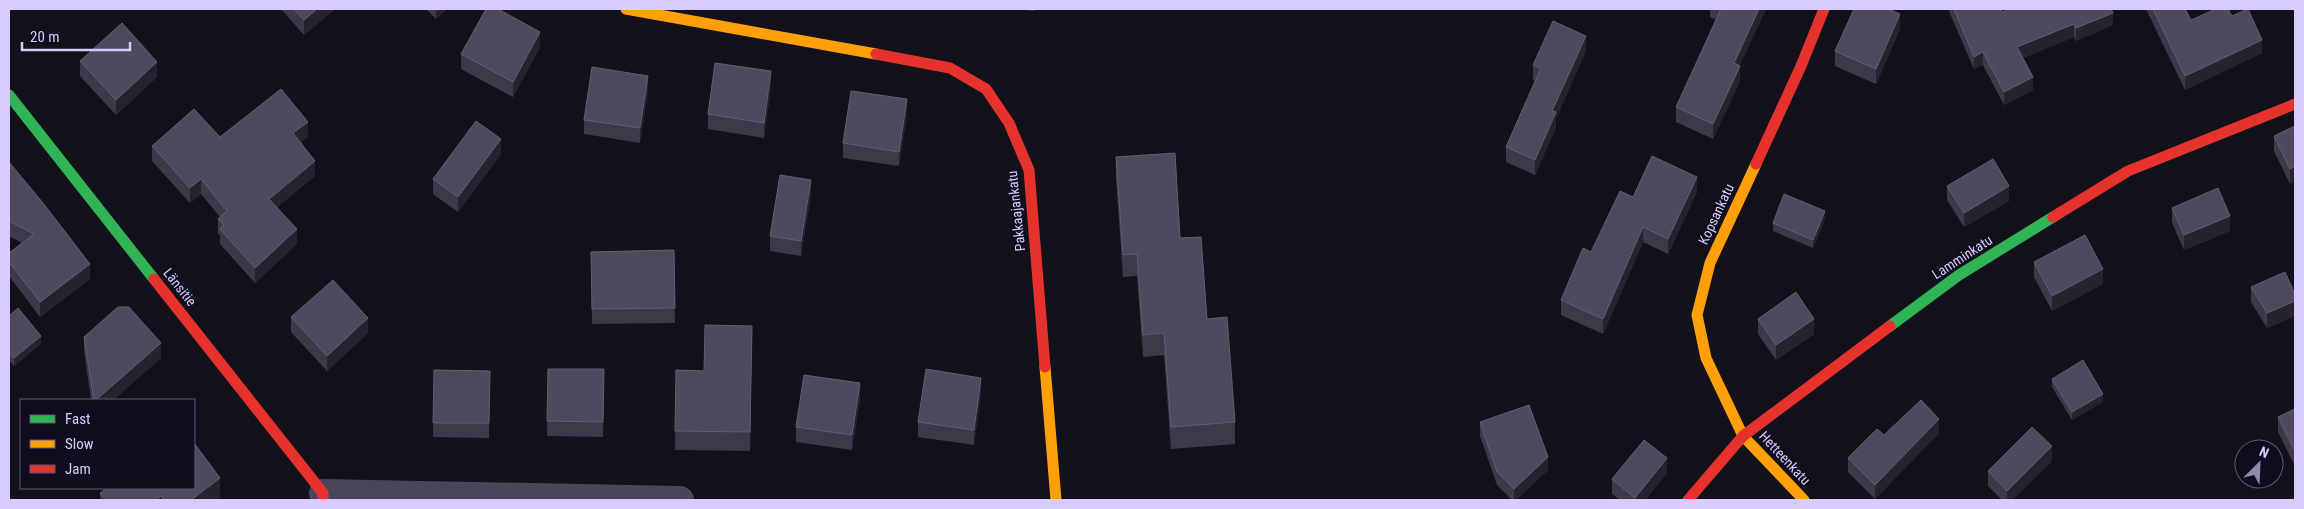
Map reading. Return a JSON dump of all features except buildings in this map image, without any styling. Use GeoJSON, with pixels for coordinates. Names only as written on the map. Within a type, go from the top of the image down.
{"type":"FeatureCollection","features":[{"type":"Feature","properties":{"kind":"street","name":"Pakkaajankatu"},"geometry":{"type":"LineString","coordinates":[[626,9],[950,68],[986,89],[1009,123],[1029,170],[1056,500]]}},
{"type":"Feature","properties":{"kind":"street","name":"Kopsankatu"},"geometry":{"type":"LineString","coordinates":[[1744,436],[1706,358],[1697,316],[1710,264],[1801,66],[1824,9]]}},
{"type":"Feature","properties":{"kind":"street","name":"Länsitie"},"geometry":{"type":"LineString","coordinates":[[9,95],[323,496]]}},
{"type":"Feature","properties":{"kind":"street","name":"Lamminkatu"},"geometry":{"type":"LineString","coordinates":[[1688,500],[1744,436],[1959,275],[2128,171],[2295,104]]}},
{"type":"Feature","properties":{"kind":"street","name":"Hetteenkatu"},"geometry":{"type":"LineString","coordinates":[[1744,436],[1804,500]]}},
{"type":"Feature","properties":{"kind":"street"},"geometry":{"type":"LineString","coordinates":[[323,496],[680,500]]}},
{"type":"Feature","properties":{"kind":"traffic: fast"},"geometry":{"type":"LineString","coordinates":[[9,95],[154,279]]}},
{"type":"Feature","properties":{"kind":"traffic: fast"},"geometry":{"type":"LineString","coordinates":[[1890,326],[1959,275],[2053,217]]}},
{"type":"Feature","properties":{"kind":"traffic: slow"},"geometry":{"type":"LineString","coordinates":[[626,9],[876,54]]}},
{"type":"Feature","properties":{"kind":"traffic: slow"},"geometry":{"type":"LineString","coordinates":[[1756,164],[1710,263],[1697,315],[1706,358],[1743,436],[1804,500]]}},
{"type":"Feature","properties":{"kind":"traffic: slow"},"geometry":{"type":"LineString","coordinates":[[1045,367],[1056,500]]}},
{"type":"Feature","properties":{"kind":"traffic: jam"},"geometry":{"type":"LineString","coordinates":[[1756,164],[1801,66],[1824,9]]}},
{"type":"Feature","properties":{"kind":"traffic: jam"},"geometry":{"type":"LineString","coordinates":[[876,54],[950,68],[986,89],[1009,123],[1029,170],[1045,367]]}},
{"type":"Feature","properties":{"kind":"traffic: jam"},"geometry":{"type":"LineString","coordinates":[[2053,217],[2128,171],[2295,104]]}},
{"type":"Feature","properties":{"kind":"traffic: jam"},"geometry":{"type":"LineString","coordinates":[[154,279],[323,493],[323,500]]}},
{"type":"Feature","properties":{"kind":"traffic: jam"},"geometry":{"type":"LineString","coordinates":[[1688,500],[1743,436],[1890,326]]}}]}
